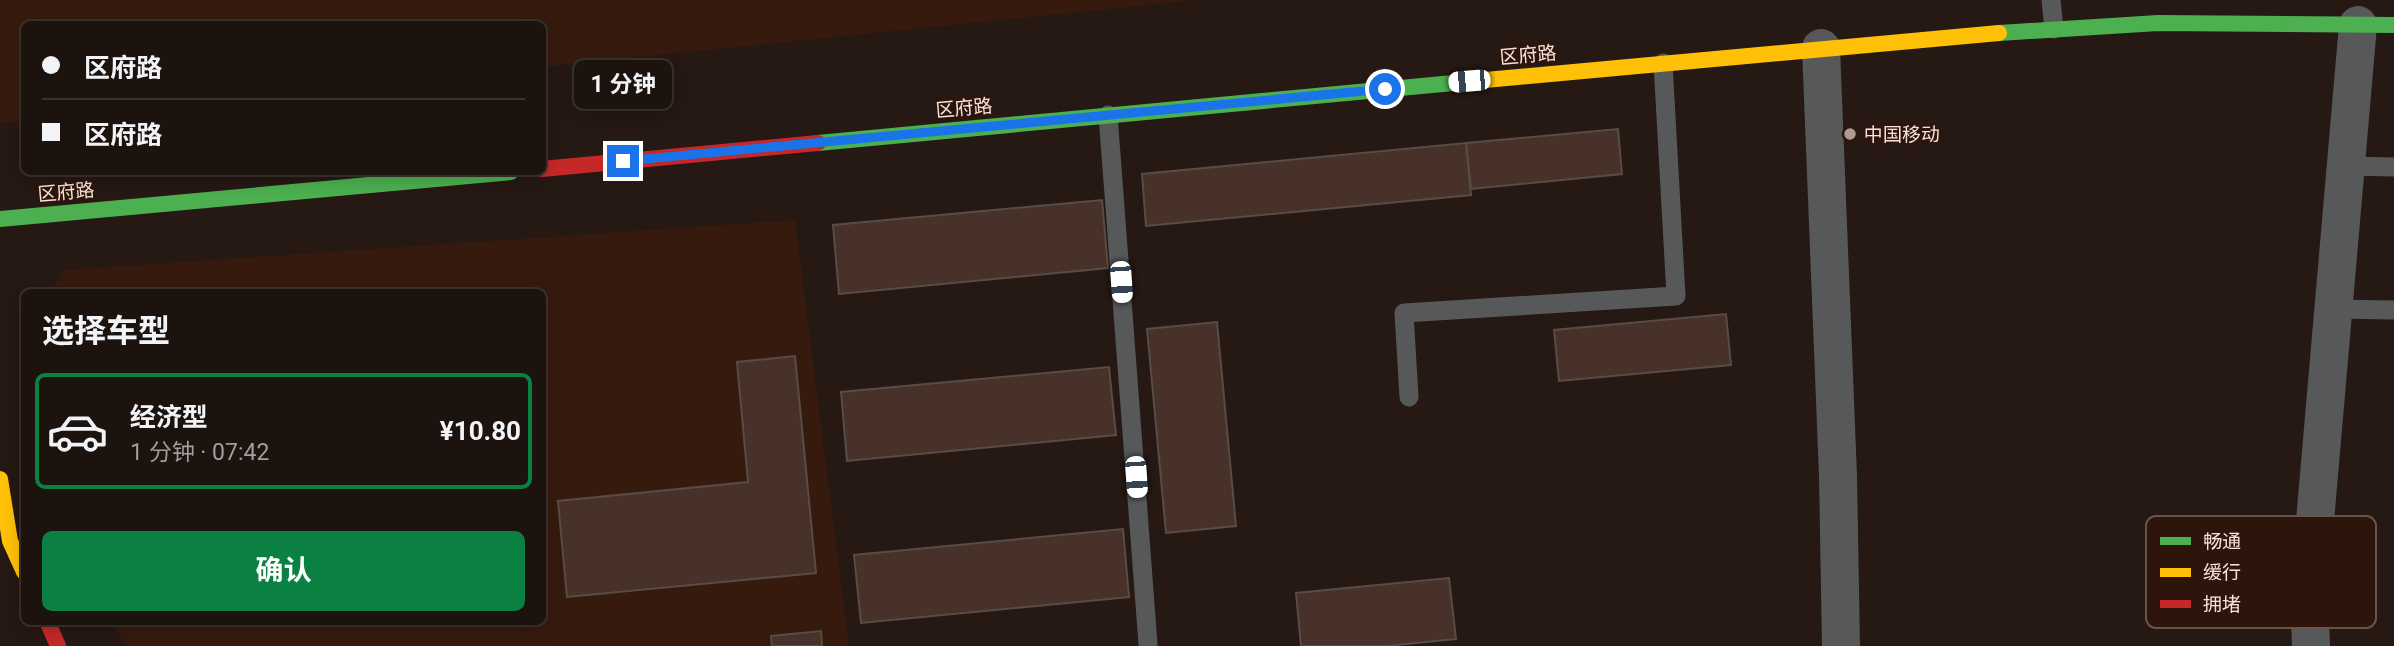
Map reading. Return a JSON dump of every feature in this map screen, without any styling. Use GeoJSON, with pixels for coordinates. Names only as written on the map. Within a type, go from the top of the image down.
{"type":"FeatureCollection","features":[{"type":"Feature","properties":{"kind":"main road","name":"区府路"},"geometry":{"type":"LineString","coordinates":[[546,169],[1951,36],[2158,23],[2376,25]]}},
{"type":"Feature","properties":{"kind":"main road","name":"区府路"},"geometry":{"type":"LineString","coordinates":[[0,219],[478,175]]}},
{"type":"Feature","properties":{"kind":"main road"},"geometry":{"type":"LineString","coordinates":[[0,479],[10,541],[21,565]]}},
{"type":"Feature","properties":{"kind":"main road"},"geometry":{"type":"LineString","coordinates":[[49,625],[58,646]]}},
{"type":"Feature","properties":{"kind":"street"},"geometry":{"type":"LineString","coordinates":[[2315,516],[2346,166],[2376,25]]}},
{"type":"Feature","properties":{"kind":"street"},"geometry":{"type":"LineString","coordinates":[[1821,48],[1838,476],[1840,646]]}},
{"type":"Feature","properties":{"kind":"street"},"geometry":{"type":"LineString","coordinates":[[2310,628],[2311,646]]}},
{"type":"Feature","properties":{"kind":"lane"},"geometry":{"type":"LineString","coordinates":[[2051,0],[2054,29]]}},
{"type":"Feature","properties":{"kind":"lane"},"geometry":{"type":"LineString","coordinates":[[1409,397],[1404,313],[1676,296],[1663,63]]}},
{"type":"Feature","properties":{"kind":"lane"},"geometry":{"type":"LineString","coordinates":[[1108,115],[1148,643]]}},
{"type":"Feature","properties":{"kind":"lane"},"geometry":{"type":"LineString","coordinates":[[2346,166],[2394,167]]}},
{"type":"Feature","properties":{"kind":"lane"},"geometry":{"type":"LineString","coordinates":[[2333,309],[2394,310]]}},
{"type":"Feature","properties":{"kind":"shaded area"},"geometry":{"type":"Polygon","coordinates":[[[0,0],[1197,0],[546,67],[546,21],[21,21],[21,121],[0,123],[0,0]]]}},
{"type":"Feature","properties":{"kind":"shaded area"},"geometry":{"type":"Polygon","coordinates":[[[795,220],[849,646],[126,646],[113,625],[546,625],[546,289],[51,289],[65,270],[795,220]]]}},
{"type":"Feature","properties":{"kind":"building"},"geometry":{"type":"Polygon","coordinates":[[[1618,129],[1622,174],[1471,189],[1466,143],[1618,129]]]}},
{"type":"Feature","properties":{"kind":"building"},"geometry":{"type":"Polygon","coordinates":[[[1466,143],[1471,195],[1146,226],[1142,174],[1466,143]]]}},
{"type":"Feature","properties":{"kind":"building"},"geometry":{"type":"Polygon","coordinates":[[[1102,200],[1108,268],[839,294],[833,225],[1102,200]]]}},
{"type":"Feature","properties":{"kind":"building"},"geometry":{"type":"Polygon","coordinates":[[[1726,314],[1731,365],[1559,381],[1554,330],[1726,314]]]}},
{"type":"Feature","properties":{"kind":"building"},"geometry":{"type":"Polygon","coordinates":[[[1217,322],[1236,526],[1166,533],[1147,329],[1217,322]]]}},
{"type":"Feature","properties":{"kind":"building"},"geometry":{"type":"Polygon","coordinates":[[[795,356],[816,573],[567,597],[558,501],[748,482],[737,362],[795,356]]]}},
{"type":"Feature","properties":{"kind":"building"},"geometry":{"type":"Polygon","coordinates":[[[1109,367],[1116,435],[847,461],[841,392],[1109,367]]]}},
{"type":"Feature","properties":{"kind":"building"},"geometry":{"type":"Polygon","coordinates":[[[1123,529],[1129,597],[861,623],[854,555],[1123,529]]]}},
{"type":"Feature","properties":{"kind":"building"},"geometry":{"type":"Polygon","coordinates":[[[1449,578],[1456,639],[1386,646],[1301,646],[1296,593],[1449,578]]]}},
{"type":"Feature","properties":{"kind":"building"},"geometry":{"type":"Polygon","coordinates":[[[821,631],[822,646],[772,646],[771,636],[821,631]]]}},
{"type":"Feature","properties":{"kind":"traffic: fast"},"geometry":{"type":"LineString","coordinates":[[1999,33],[2158,23],[2394,25]]}},
{"type":"Feature","properties":{"kind":"traffic: fast"},"geometry":{"type":"LineString","coordinates":[[818,143],[1464,82]]}},
{"type":"Feature","properties":{"kind":"traffic: fast"},"geometry":{"type":"LineString","coordinates":[[0,219],[478,175]]}},
{"type":"Feature","properties":{"kind":"traffic: slow"},"geometry":{"type":"LineString","coordinates":[[1464,82],[1999,33]]}},
{"type":"Feature","properties":{"kind":"traffic: slow"},"geometry":{"type":"LineString","coordinates":[[0,479],[10,541],[21,565]]}},
{"type":"Feature","properties":{"kind":"traffic: jam"},"geometry":{"type":"LineString","coordinates":[[546,169],[818,143]]}},
{"type":"Feature","properties":{"kind":"traffic: jam"},"geometry":{"type":"LineString","coordinates":[[49,625],[58,646]]}},
{"type":"Feature","properties":{"kind":"place","name":"中国移动"},"geometry":{"type":"Point","coordinates":[1850,134]}},
{"type":"Feature","properties":{"kind":"route"},"geometry":{"type":"LineString","coordinates":[[623,161],[1385,89]]}}]}
